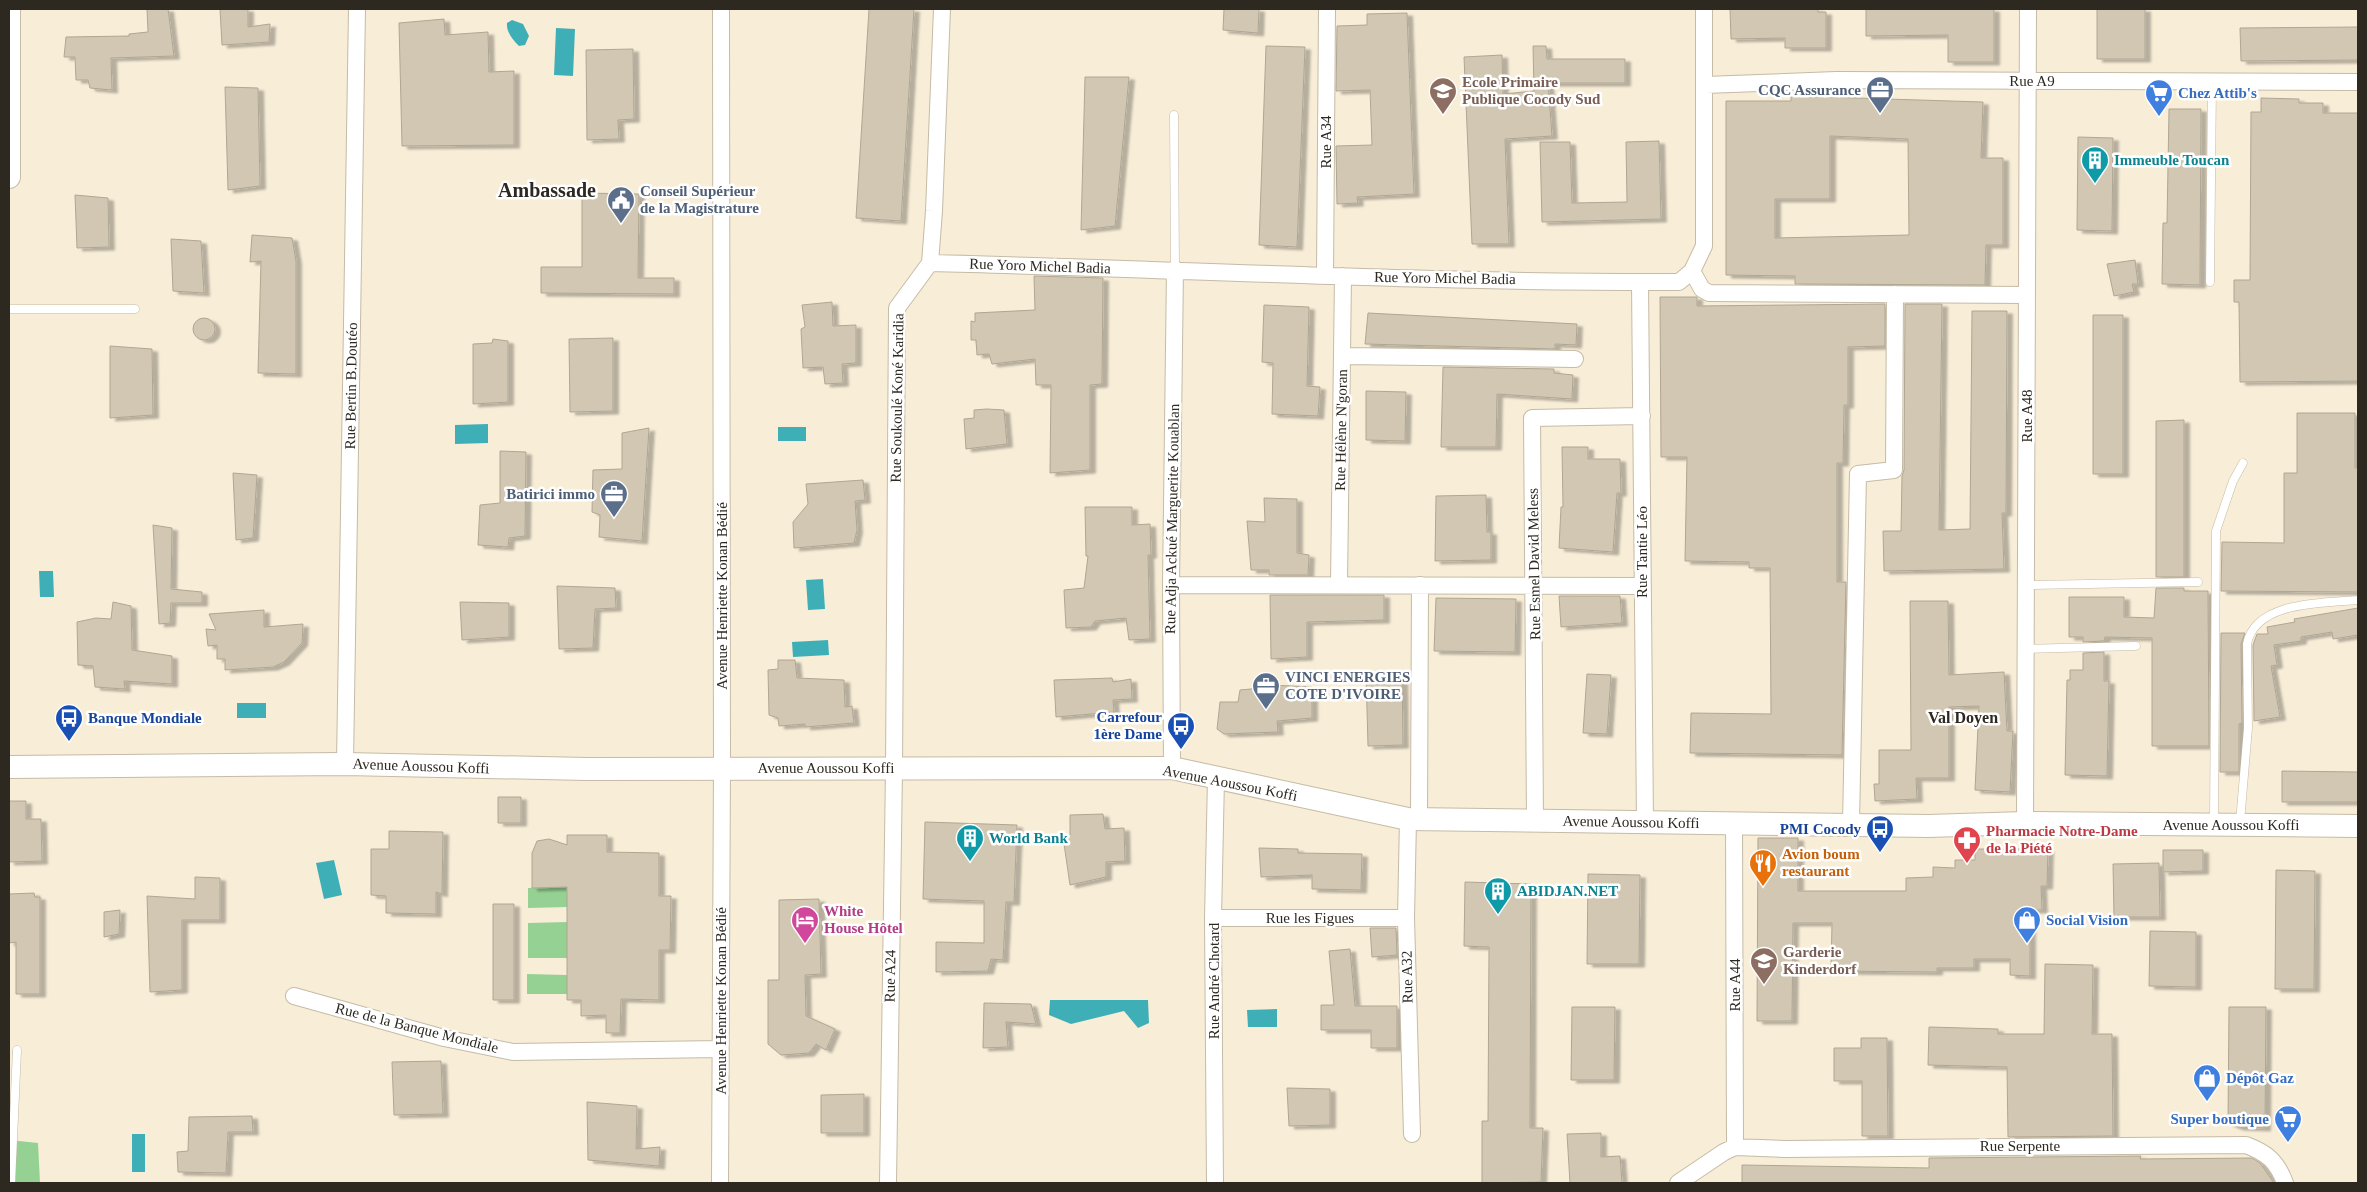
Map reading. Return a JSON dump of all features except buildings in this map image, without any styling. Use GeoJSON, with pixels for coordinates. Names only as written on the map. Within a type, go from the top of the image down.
{"type":"FeatureCollection","features":[{"type":"Feature","properties":{"kind":"street"},"geometry":{"type":"LineString","coordinates":[[9,9],[9,177]]}},
{"type":"Feature","properties":{"kind":"street","name":"Rue Bertin B.Doutéo"},"geometry":{"type":"LineString","coordinates":[[345,764],[357,9]]}},
{"type":"Feature","properties":{"kind":"street","name":"Avenue Henriette Konan Bédié"},"geometry":{"type":"LineString","coordinates":[[720,1183],[722,767],[721,9]]}},
{"type":"Feature","properties":{"kind":"street"},"geometry":{"type":"LineString","coordinates":[[930,263],[934,212],[942,9]]}},
{"type":"Feature","properties":{"kind":"street","name":"Rue A34"},"geometry":{"type":"LineString","coordinates":[[1325,276],[1327,9]]}},
{"type":"Feature","properties":{"kind":"street"},"geometry":{"type":"LineString","coordinates":[[1704,9],[1704,246],[1692,271],[1702,289],[1709,293],[2027,295]]}},
{"type":"Feature","properties":{"kind":"street","name":"Rue A48"},"geometry":{"type":"LineString","coordinates":[[2025,823],[2028,9]]}},
{"type":"Feature","properties":{"kind":"street","name":"Rue A9"},"geometry":{"type":"LineString","coordinates":[[1705,85],[1836,80],[2358,82]]}},
{"type":"Feature","properties":{"kind":"street","name":"Rue Yoro Michel Badia"},"geometry":{"type":"LineString","coordinates":[[930,263],[1175,269],[1325,276],[1640,282],[1678,282],[1692,271]]}},
{"type":"Feature","properties":{"kind":"street","name":"Rue Soukoulé Koné Karidia"},"geometry":{"type":"LineString","coordinates":[[894,769],[897,308],[930,263]]}},
{"type":"Feature","properties":{"kind":"street","name":"Rue Adja Ackué Marguerite Kouablan"},"geometry":{"type":"LineString","coordinates":[[1172,768],[1171,585],[1175,269]]}},
{"type":"Feature","properties":{"kind":"street","name":"Rue Hélène N'goran"},"geometry":{"type":"LineString","coordinates":[[1339,584],[1343,276]]}},
{"type":"Feature","properties":{"kind":"street","name":"Rue Tantie Léo"},"geometry":{"type":"LineString","coordinates":[[1640,282],[1645,823]]}},
{"type":"Feature","properties":{"kind":"street"},"geometry":{"type":"LineString","coordinates":[[1851,824],[1858,474],[1894,470],[1895,294]]}},
{"type":"Feature","properties":{"kind":"street"},"geometry":{"type":"LineString","coordinates":[[1342,356],[1575,359]]}},
{"type":"Feature","properties":{"kind":"street","name":"Rue Esmel David Meless"},"geometry":{"type":"LineString","coordinates":[[1535,820],[1532,418],[1642,416]]}},
{"type":"Feature","properties":{"kind":"street"},"geometry":{"type":"LineString","coordinates":[[1171,585],[1642,586]]}},
{"type":"Feature","properties":{"kind":"street","name":"Rue A32"},"geometry":{"type":"LineString","coordinates":[[1412,1134],[1406,918],[1414,819],[1420,585]]}},
{"type":"Feature","properties":{"kind":"street","name":"Avenue Aoussou Koffi"},"geometry":{"type":"LineString","coordinates":[[9,767],[345,764],[550,769],[722,767],[894,769],[1172,768],[1414,819],[1928,826],[2025,823],[2358,826]]}},
{"type":"Feature","properties":{"kind":"street","name":"Rue A24"},"geometry":{"type":"LineString","coordinates":[[888,1183],[894,769]]}},
{"type":"Feature","properties":{"kind":"street","name":"Rue André Chotard"},"geometry":{"type":"LineString","coordinates":[[1215,1183],[1213,918],[1216,778]]}},
{"type":"Feature","properties":{"kind":"street","name":"Rue A44"},"geometry":{"type":"LineString","coordinates":[[1734,824],[1736,1146]]}},
{"type":"Feature","properties":{"kind":"street","name":"Rue les Figues"},"geometry":{"type":"LineString","coordinates":[[1213,918],[1406,918]]}},
{"type":"Feature","properties":{"kind":"street","name":"Rue de la Banque Mondiale"},"geometry":{"type":"LineString","coordinates":[[294,996],[444,1038],[513,1052],[720,1049]]}},
{"type":"Feature","properties":{"kind":"street","name":"Rue Serpente"},"geometry":{"type":"LineString","coordinates":[[1736,1146],[1786,1149],[2246,1145],[2267,1154],[2282,1174],[2285,1183]]}},
{"type":"Feature","properties":{"kind":"street"},"geometry":{"type":"LineString","coordinates":[[1678,1183],[1736,1146]]}},
{"type":"Feature","properties":{"kind":"lane"},"geometry":{"type":"LineString","coordinates":[[2210,282],[2212,82]]}},
{"type":"Feature","properties":{"kind":"lane"},"geometry":{"type":"LineString","coordinates":[[1174,115],[1175,269]]}},
{"type":"Feature","properties":{"kind":"lane"},"geometry":{"type":"LineString","coordinates":[[9,309],[135,309]]}},
{"type":"Feature","properties":{"kind":"lane"},"geometry":{"type":"LineString","coordinates":[[2214,825],[2216,531],[2233,481],[2243,462]]}},
{"type":"Feature","properties":{"kind":"lane"},"geometry":{"type":"LineString","coordinates":[[2026,584],[2198,582]]}},
{"type":"Feature","properties":{"kind":"lane"},"geometry":{"type":"LineString","coordinates":[[2239,825],[2248,728],[2247,644],[2249,633],[2258,621],[2298,605],[2358,600]]}},
{"type":"Feature","properties":{"kind":"lane"},"geometry":{"type":"LineString","coordinates":[[2026,649],[2136,646]]}},
{"type":"Feature","properties":{"kind":"lane"},"geometry":{"type":"LineString","coordinates":[[12,1183],[17,1050]]}},
{"type":"Feature","properties":{"kind":"green space"},"geometry":{"type":"Polygon","coordinates":[[[567,887],[568,907],[528,908],[528,888],[567,887]]]}},
{"type":"Feature","properties":{"kind":"green space"},"geometry":{"type":"Polygon","coordinates":[[[568,922],[567,958],[528,958],[528,923],[568,922]]]}},
{"type":"Feature","properties":{"kind":"green space"},"geometry":{"type":"Polygon","coordinates":[[[527,974],[567,975],[567,994],[527,994],[527,974]]]}},
{"type":"Feature","properties":{"kind":"green space"},"geometry":{"type":"Polygon","coordinates":[[[9,1140],[38,1143],[40,1183],[9,1183],[9,1140]]]}},
{"type":"Feature","properties":{"kind":"water"},"geometry":{"type":"Polygon","coordinates":[[[512,20],[523,24],[529,36],[525,45],[519,46],[509,33],[507,23],[512,20]]]}},
{"type":"Feature","properties":{"kind":"water"},"geometry":{"type":"Polygon","coordinates":[[[556,28],[575,29],[573,76],[554,75],[556,28]]]}},
{"type":"Feature","properties":{"kind":"water"},"geometry":{"type":"Polygon","coordinates":[[[488,424],[488,443],[455,444],[455,425],[488,424]]]}},
{"type":"Feature","properties":{"kind":"water"},"geometry":{"type":"Polygon","coordinates":[[[778,427],[806,427],[806,441],[778,441],[778,427]]]}},
{"type":"Feature","properties":{"kind":"water"},"geometry":{"type":"Polygon","coordinates":[[[39,571],[53,571],[54,597],[40,597],[39,571]]]}},
{"type":"Feature","properties":{"kind":"water"},"geometry":{"type":"Polygon","coordinates":[[[823,579],[825,609],[808,610],[806,580],[823,579]]]}},
{"type":"Feature","properties":{"kind":"water"},"geometry":{"type":"Polygon","coordinates":[[[828,640],[829,655],[793,657],[792,642],[828,640]]]}},
{"type":"Feature","properties":{"kind":"water"},"geometry":{"type":"Polygon","coordinates":[[[237,703],[266,703],[266,718],[237,718],[237,703]]]}},
{"type":"Feature","properties":{"kind":"water"},"geometry":{"type":"Polygon","coordinates":[[[334,860],[342,895],[324,899],[316,863],[334,860]]]}},
{"type":"Feature","properties":{"kind":"water"},"geometry":{"type":"Polygon","coordinates":[[[1050,1000],[1148,1000],[1149,1023],[1138,1028],[1124,1011],[1071,1024],[1049,1015],[1050,1000]]]}},
{"type":"Feature","properties":{"kind":"water"},"geometry":{"type":"Polygon","coordinates":[[[1277,1009],[1277,1027],[1248,1027],[1247,1010],[1277,1009]]]}},
{"type":"Feature","properties":{"kind":"water"},"geometry":{"type":"Polygon","coordinates":[[[132,1134],[145,1134],[145,1172],[132,1172],[132,1134]]]}},
{"type":"Feature","properties":{"kind":"place","name":"CQC Assurance"},"geometry":{"type":"Point","coordinates":[1880,114]}},
{"type":"Feature","properties":{"kind":"place","name":"Ecole Primaire Publique Cocody Sud"},"geometry":{"type":"Point","coordinates":[1443,115]}},
{"type":"Feature","properties":{"kind":"place","name":"Chez Attib's"},"geometry":{"type":"Point","coordinates":[2159,117]}},
{"type":"Feature","properties":{"kind":"place","name":"Immeuble Toucan"},"geometry":{"type":"Point","coordinates":[2095,184]}},
{"type":"Feature","properties":{"kind":"place","name":"Conseil Supérieur de la Magistrature"},"geometry":{"type":"Point","coordinates":[621,224]}},
{"type":"Feature","properties":{"kind":"place","name":"Batirici immo"},"geometry":{"type":"Point","coordinates":[614,518]}},
{"type":"Feature","properties":{"kind":"place","name":"VINCI ENERGIES COTE D'IVOIRE"},"geometry":{"type":"Point","coordinates":[1266,710]}},
{"type":"Feature","properties":{"kind":"place","name":"Banque Mondiale"},"geometry":{"type":"Point","coordinates":[69,742]}},
{"type":"Feature","properties":{"kind":"place","name":"Carrefour 1ère Dame"},"geometry":{"type":"Point","coordinates":[1181,750]}},
{"type":"Feature","properties":{"kind":"place","name":"PMI Cocody"},"geometry":{"type":"Point","coordinates":[1880,853]}},
{"type":"Feature","properties":{"kind":"place","name":"World Bank"},"geometry":{"type":"Point","coordinates":[970,862]}},
{"type":"Feature","properties":{"kind":"place","name":"Pharmacie Notre-Dame de la Piété"},"geometry":{"type":"Point","coordinates":[1967,864]}},
{"type":"Feature","properties":{"kind":"place","name":"Avion boum restaurant"},"geometry":{"type":"Point","coordinates":[1763,887]}},
{"type":"Feature","properties":{"kind":"place","name":"ABIDJAN.NET"},"geometry":{"type":"Point","coordinates":[1498,915]}},
{"type":"Feature","properties":{"kind":"place","name":"White House Hôtel"},"geometry":{"type":"Point","coordinates":[805,944]}},
{"type":"Feature","properties":{"kind":"place","name":"Social Vision"},"geometry":{"type":"Point","coordinates":[2027,944]}},
{"type":"Feature","properties":{"kind":"place","name":"Garderie Kinderdorf"},"geometry":{"type":"Point","coordinates":[1764,985]}},
{"type":"Feature","properties":{"kind":"place","name":"Dépôt Gaz"},"geometry":{"type":"Point","coordinates":[2207,1102]}},
{"type":"Feature","properties":{"kind":"place","name":"Super boutique"},"geometry":{"type":"Point","coordinates":[2288,1143]}},
{"type":"Feature","properties":{"kind":"district","name":"Ambassade"},"geometry":{"type":"Point","coordinates":[547,190]}},
{"type":"Feature","properties":{"kind":"district","name":"Val Doyen"},"geometry":{"type":"Point","coordinates":[1963,717]}}]}
